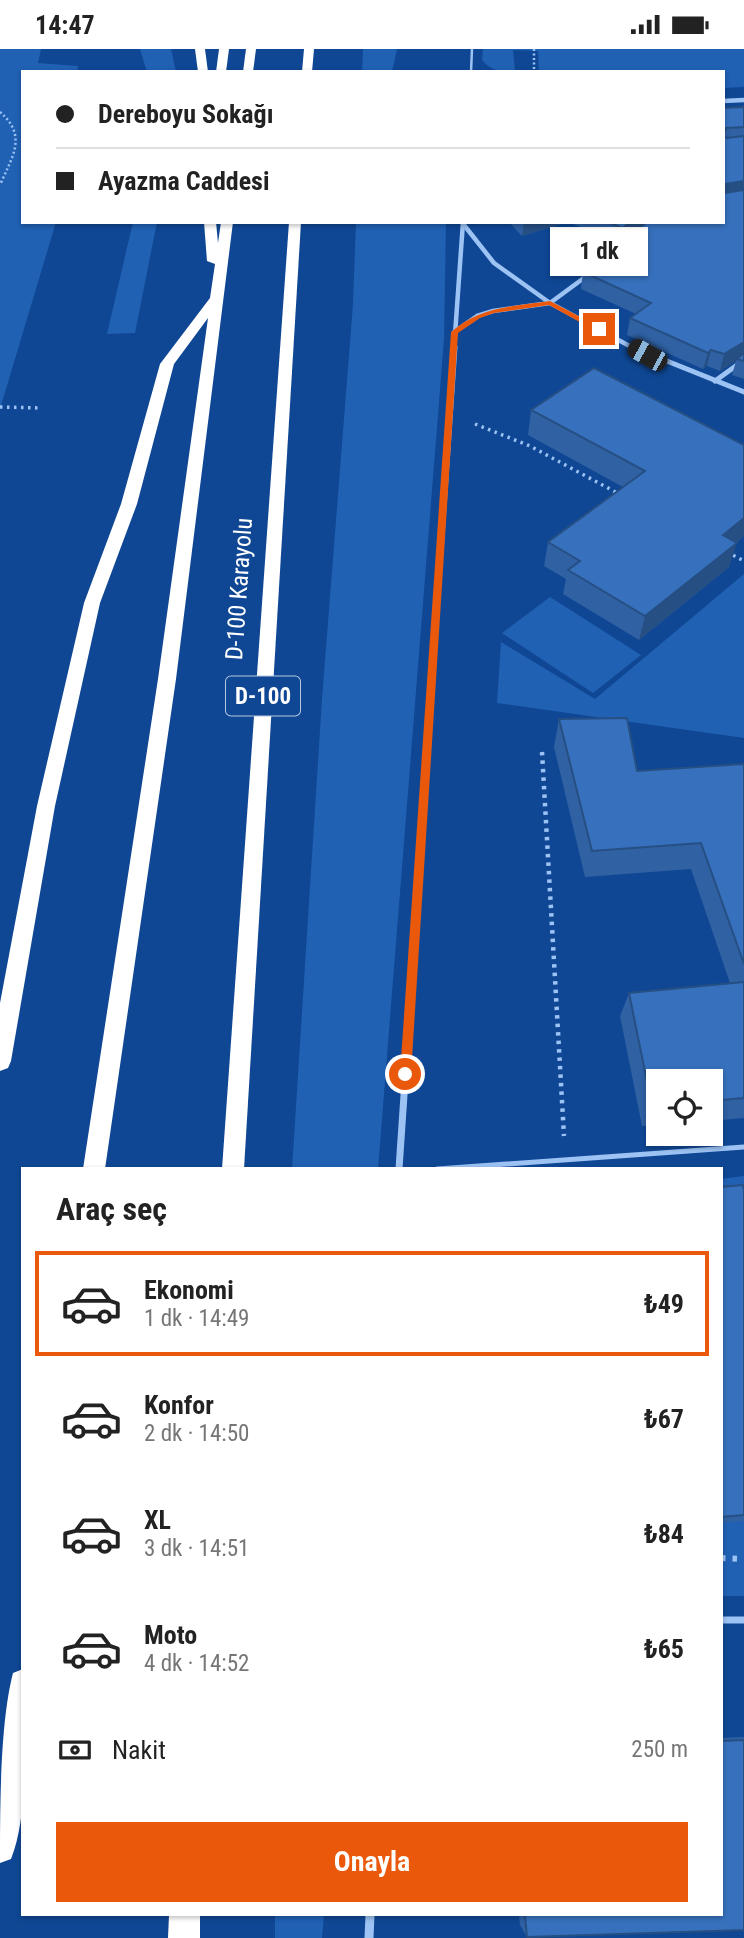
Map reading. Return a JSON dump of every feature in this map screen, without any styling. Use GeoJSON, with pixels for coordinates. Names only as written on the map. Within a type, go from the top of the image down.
{"type":"FeatureCollection","features":[{"type":"Feature","properties":{"kind":"highway"},"geometry":{"type":"LineString","coordinates":[[201,49],[203,70]]}},
{"type":"Feature","properties":{"kind":"highway"},"geometry":{"type":"LineString","coordinates":[[222,70],[224,49]]}},
{"type":"Feature","properties":{"kind":"highway"},"geometry":{"type":"LineString","coordinates":[[248,70],[251,49]]}},
{"type":"Feature","properties":{"kind":"highway"},"geometry":{"type":"LineString","coordinates":[[0,1061],[46,806],[92,603],[129,504],[167,364],[192,328],[216,301],[210,224]]}},
{"type":"Feature","properties":{"kind":"highway"},"geometry":{"type":"LineString","coordinates":[[94,1167],[167,679],[227,224]]}},
{"type":"Feature","properties":{"kind":"highway","name":"D-100 Karayolu"},"geometry":{"type":"LineString","coordinates":[[233,1167],[295,224]]}},
{"type":"Feature","properties":{"kind":"highway"},"geometry":{"type":"LineString","coordinates":[[2,1835],[21,1697]]}},
{"type":"Feature","properties":{"kind":"highway"},"geometry":{"type":"LineString","coordinates":[[184,1938],[185,1916]]}},
{"type":"Feature","properties":{"kind":"street"},"geometry":{"type":"LineString","coordinates":[[725,101],[744,100]]}},
{"type":"Feature","properties":{"kind":"street"},"geometry":{"type":"LineString","coordinates":[[399,1167],[448,413],[463,224]]}},
{"type":"Feature","properties":{"kind":"street"},"geometry":{"type":"LineString","coordinates":[[464,224],[494,263],[550,303],[647,355],[744,392]]}},
{"type":"Feature","properties":{"kind":"street"},"geometry":{"type":"LineString","coordinates":[[454,332],[477,316],[493,311],[550,303],[594,271]]}},
{"type":"Feature","properties":{"kind":"street"},"geometry":{"type":"LineString","coordinates":[[715,381],[744,360]]}},
{"type":"Feature","properties":{"kind":"street"},"geometry":{"type":"LineString","coordinates":[[369,1938],[370,1916]]}},
{"type":"Feature","properties":{"kind":"lane"},"geometry":{"type":"LineString","coordinates":[[471,70],[472,49]]}},
{"type":"Feature","properties":{"kind":"lane"},"geometry":{"type":"LineString","coordinates":[[465,1167],[744,1147]]}},
{"type":"Feature","properties":{"kind":"lane"},"geometry":{"type":"LineString","coordinates":[[723,1619],[744,1620]]}},
{"type":"Feature","properties":{"kind":"path"},"geometry":{"type":"LineString","coordinates":[[534,49],[534,70]]}},
{"type":"Feature","properties":{"kind":"path"},"geometry":{"type":"LineString","coordinates":[[0,112],[13,122],[18,131],[16,146],[0,185]]}},
{"type":"Feature","properties":{"kind":"path"},"geometry":{"type":"LineString","coordinates":[[0,407],[41,408]]}},
{"type":"Feature","properties":{"kind":"path"},"geometry":{"type":"LineString","coordinates":[[448,413],[530,446],[625,497]]}},
{"type":"Feature","properties":{"kind":"path"},"geometry":{"type":"LineString","coordinates":[[720,549],[744,561]]}},
{"type":"Feature","properties":{"kind":"path"},"geometry":{"type":"LineString","coordinates":[[542,752],[565,1160]]}},
{"type":"Feature","properties":{"kind":"path"},"geometry":{"type":"LineString","coordinates":[[723,1558],[744,1559]]}},
{"type":"Feature","properties":{"kind":"shaded area"},"geometry":{"type":"Polygon","coordinates":[[[0,49],[41,49],[38,63],[78,66],[77,70],[21,70],[21,224],[55,224],[0,409],[0,49]]]}},
{"type":"Feature","properties":{"kind":"shaded area"},"geometry":{"type":"Polygon","coordinates":[[[140,49],[171,49],[176,70],[146,70],[140,49]]]}},
{"type":"Feature","properties":{"kind":"shaded area"},"geometry":{"type":"Polygon","coordinates":[[[363,49],[397,49],[392,70],[362,70],[363,49]]]}},
{"type":"Feature","properties":{"kind":"shaded area"},"geometry":{"type":"Polygon","coordinates":[[[483,49],[744,49],[744,87],[725,88],[725,70],[539,70],[538,51],[513,50],[515,70],[493,69],[482,60],[483,49]]]}},
{"type":"Feature","properties":{"kind":"shaded area"},"geometry":{"type":"Polygon","coordinates":[[[133,224],[157,224],[135,333],[107,334],[133,224]]]}},
{"type":"Feature","properties":{"kind":"shaded area"},"geometry":{"type":"Polygon","coordinates":[[[356,224],[446,224],[444,339],[378,1167],[292,1167],[322,699],[353,304],[356,224]]]}},
{"type":"Feature","properties":{"kind":"shaded area"},"geometry":{"type":"Polygon","coordinates":[[[744,574],[744,738],[497,703],[501,642],[595,699],[744,574]]]}},
{"type":"Feature","properties":{"kind":"shaded area"},"geometry":{"type":"Polygon","coordinates":[[[550,597],[641,655],[593,693],[502,633],[550,597]]]}},
{"type":"Feature","properties":{"kind":"shaded area"},"geometry":{"type":"Polygon","coordinates":[[[744,1176],[744,1596],[723,1596],[723,1179],[744,1176]]]}},
{"type":"Feature","properties":{"kind":"shaded area"},"geometry":{"type":"Polygon","coordinates":[[[275,1916],[324,1916],[322,1938],[275,1938],[275,1916]]]}},
{"type":"Feature","properties":{"kind":"building"},"geometry":{"type":"Polygon","coordinates":[[[744,107],[744,127],[726,128],[725,130],[725,108],[744,107]]]}},
{"type":"Feature","properties":{"kind":"building"},"geometry":{"type":"Polygon","coordinates":[[[725,136],[744,136],[744,181],[725,184],[725,136]]]}},
{"type":"Feature","properties":{"kind":"building"},"geometry":{"type":"Polygon","coordinates":[[[744,190],[744,342],[724,354],[711,350],[708,353],[630,318],[651,303],[583,272],[640,236],[633,233],[644,224],[725,224],[725,193],[744,190]]]}},
{"type":"Feature","properties":{"kind":"building"},"geometry":{"type":"Polygon","coordinates":[[[613,224],[628,224],[622,228],[613,224]]]}},
{"type":"Feature","properties":{"kind":"building"},"geometry":{"type":"Polygon","coordinates":[[[594,368],[744,445],[744,518],[723,535],[737,543],[645,616],[568,570],[580,561],[548,542],[645,471],[531,410],[594,368]]]}},
{"type":"Feature","properties":{"kind":"building"},"geometry":{"type":"Polygon","coordinates":[[[627,718],[637,771],[744,764],[744,964],[701,843],[592,851],[559,719],[627,718]]]}},
{"type":"Feature","properties":{"kind":"building"},"geometry":{"type":"Polygon","coordinates":[[[744,982],[744,1098],[723,1100],[723,1069],[646,1069],[646,1077],[629,993],[744,982]]]}},
{"type":"Feature","properties":{"kind":"building"},"geometry":{"type":"Polygon","coordinates":[[[743,1185],[744,1190],[744,1515],[723,1517],[723,1187],[743,1185]]]}},
{"type":"Feature","properties":{"kind":"building"},"geometry":{"type":"Polygon","coordinates":[[[744,1740],[744,1930],[527,1937],[525,1916],[723,1916],[723,1741],[744,1740]]]}},
{"type":"Feature","properties":{"kind":"route"},"geometry":{"type":"LineString","coordinates":[[405,1074],[454,332],[477,316],[493,311],[550,303],[599,329]]}}]}
